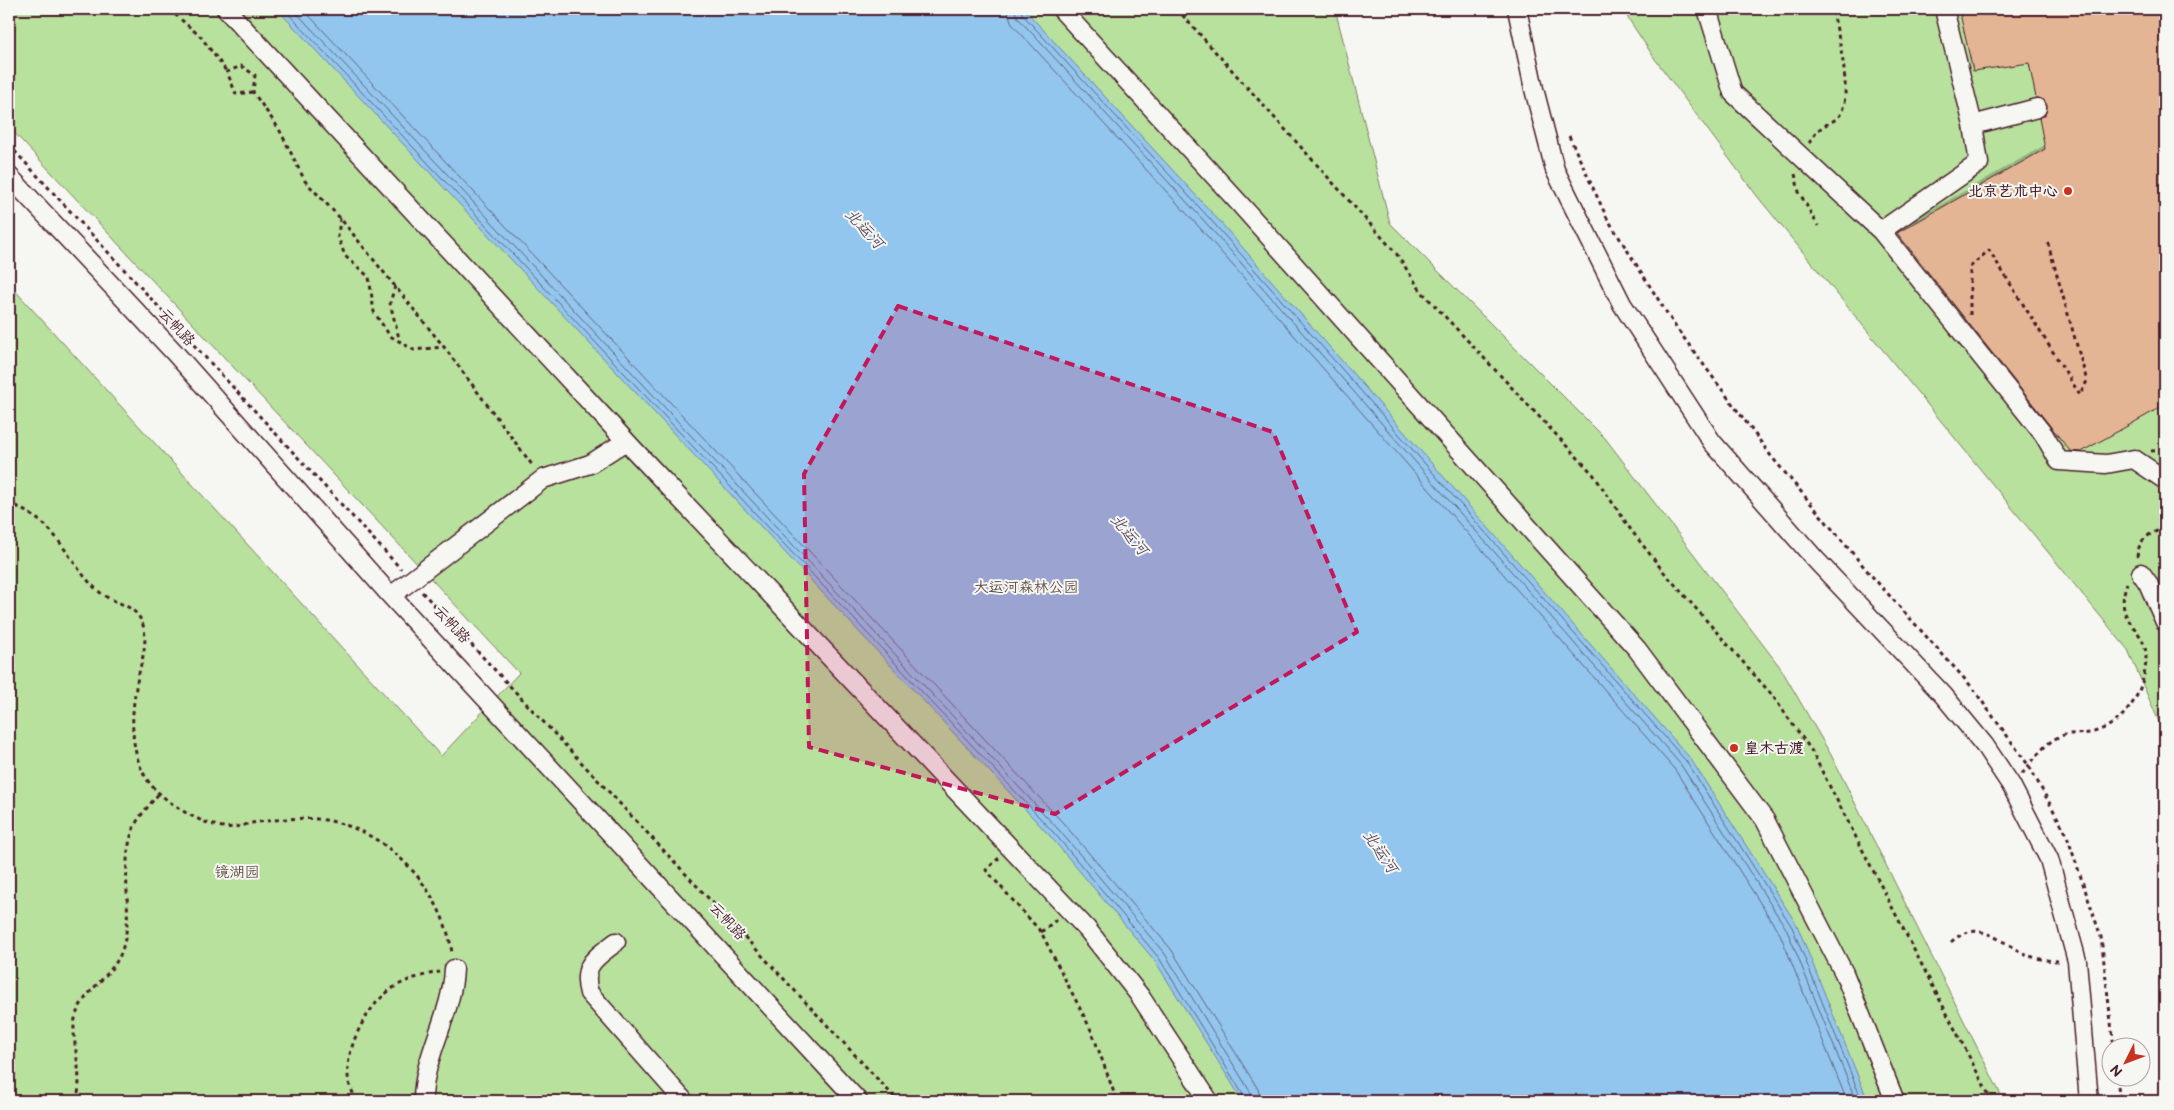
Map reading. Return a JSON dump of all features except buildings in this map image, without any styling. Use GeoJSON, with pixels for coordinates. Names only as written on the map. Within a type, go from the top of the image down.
{"type":"FeatureCollection","features":[{"type":"Feature","properties":{"kind":"street"},"geometry":{"type":"LineString","coordinates":[[226,9],[626,441],[1087,929],[1140,996],[1209,1101]]}},
{"type":"Feature","properties":{"kind":"street"},"geometry":{"type":"LineString","coordinates":[[1061,9],[1246,210],[1637,649],[1765,820],[1844,973],[1895,1101]]}},
{"type":"Feature","properties":{"kind":"street"},"geometry":{"type":"LineString","coordinates":[[1518,9],[1534,89],[1555,170],[1622,304],[1712,442],[1815,559],[1944,696],[1985,746],[2011,785],[2049,859],[2077,961],[2089,1101]]}},
{"type":"Feature","properties":{"kind":"street"},"geometry":{"type":"LineString","coordinates":[[1708,9],[1733,93],[1881,231],[2044,435],[2059,461],[2106,464],[2134,459],[2164,478]]}},
{"type":"Feature","properties":{"kind":"street"},"geometry":{"type":"LineString","coordinates":[[1881,231],[1979,163],[1973,125],[1944,9]]}},
{"type":"Feature","properties":{"kind":"street"},"geometry":{"type":"LineString","coordinates":[[1973,125],[2038,108]]}},
{"type":"Feature","properties":{"kind":"street","name":"云帆路"},"geometry":{"type":"LineString","coordinates":[[9,176],[174,352],[391,596],[858,1101]]}},
{"type":"Feature","properties":{"kind":"street"},"geometry":{"type":"LineString","coordinates":[[391,596],[542,479],[590,464],[626,441]]}},
{"type":"Feature","properties":{"kind":"street"},"geometry":{"type":"LineString","coordinates":[[2141,573],[2148,582],[2165,622]]}},
{"type":"Feature","properties":{"kind":"street"},"geometry":{"type":"LineString","coordinates":[[616,942],[590,962],[585,979],[589,993],[684,1101]]}},
{"type":"Feature","properties":{"kind":"street"},"geometry":{"type":"LineString","coordinates":[[423,1101],[423,1081],[453,991],[454,969]]}},
{"type":"Feature","properties":{"kind":"path"},"geometry":{"type":"LineString","coordinates":[[168,9],[201,37],[227,72],[236,94],[253,92]]}},
{"type":"Feature","properties":{"kind":"path"},"geometry":{"type":"LineString","coordinates":[[1177,9],[1396,253],[1421,292],[1593,474],[1662,571],[1772,695],[1811,750],[1992,1101]]}},
{"type":"Feature","properties":{"kind":"path"},"geometry":{"type":"LineString","coordinates":[[1818,226],[1799,192],[1795,176],[1795,160],[1820,128],[1831,123],[1840,115],[1844,102],[1842,47],[1832,9]]}},
{"type":"Feature","properties":{"kind":"path"},"geometry":{"type":"LineString","coordinates":[[227,72],[241,66],[255,74],[253,92],[279,129],[305,181],[340,218],[444,347],[542,479]]}},
{"type":"Feature","properties":{"kind":"path"},"geometry":{"type":"LineString","coordinates":[[1569,136],[1607,218],[1675,326],[1771,456],[1870,574],[1971,686],[2029,766],[2066,832],[2101,937],[2113,1038]]}},
{"type":"Feature","properties":{"kind":"path","name":"云帆路"},"geometry":{"type":"LineString","coordinates":[[9,145],[412,581],[898,1101]]}},
{"type":"Feature","properties":{"kind":"path"},"geometry":{"type":"LineString","coordinates":[[340,218],[338,237],[345,256],[369,277],[374,312],[390,336],[414,350],[444,347]]}},
{"type":"Feature","properties":{"kind":"path"},"geometry":{"type":"LineString","coordinates":[[1970,343],[1970,267],[1989,250],[2080,395],[2087,381],[2047,240]]}},
{"type":"Feature","properties":{"kind":"path"},"geometry":{"type":"LineString","coordinates":[[395,286],[390,303],[400,342]]}},
{"type":"Feature","properties":{"kind":"path"},"geometry":{"type":"LineString","coordinates":[[9,502],[46,526],[77,568],[103,595],[131,607],[142,623],[146,639],[133,701],[134,733],[138,766],[158,793],[190,814],[223,828],[271,821],[317,819],[358,829],[394,854],[423,881],[440,910],[450,944],[454,969],[423,976],[398,985],[378,1000],[360,1026],[351,1053],[349,1082],[357,1101]]}},
{"type":"Feature","properties":{"kind":"path"},"geometry":{"type":"LineString","coordinates":[[2011,785],[2053,740],[2070,732],[2093,732],[2114,721],[2132,706],[2146,673],[2146,646],[2129,622],[2122,601],[2127,583],[2141,573],[2136,561],[2138,548],[2146,535],[2165,527]]}},
{"type":"Feature","properties":{"kind":"path"},"geometry":{"type":"LineString","coordinates":[[76,1101],[78,1063],[74,1025],[81,1002],[108,974],[123,948],[126,913],[125,862],[133,829],[158,793]]}},
{"type":"Feature","properties":{"kind":"path"},"geometry":{"type":"LineString","coordinates":[[1010,847],[986,870],[1041,932],[1092,1032],[1117,1101]]}},
{"type":"Feature","properties":{"kind":"path"},"geometry":{"type":"LineString","coordinates":[[1951,942],[1960,934],[1976,930],[1994,936],[2025,954],[2053,961],[2077,961]]}},
{"type":"Feature","properties":{"kind":"path"},"geometry":{"type":"LineString","coordinates":[[2118,1088],[2120,1101]]}},
{"type":"Feature","properties":{"kind":"highlighted area"},"geometry":{"type":"Polygon","coordinates":[[[898,306],[1273,432],[1357,632],[1055,814],[809,747],[804,474],[898,306]]]}},
{"type":"Feature","properties":{"kind":"green space","name":"大运河森林公园"},"geometry":{"type":"Polygon","coordinates":[[[9,9],[1335,9],[1390,223],[1605,438],[1780,667],[1831,755],[2004,1101],[9,1101],[9,284],[441,756],[519,673],[9,127],[9,9]]]}},
{"type":"Feature","properties":{"kind":"green space"},"geometry":{"type":"Polygon","coordinates":[[[1622,9],[2165,9],[2165,736],[2128,650],[1757,196],[1655,59],[1622,9]]]}},
{"type":"Feature","properties":{"kind":"water","name":"北运河"},"geometry":{"type":"Polygon","coordinates":[[[277,9],[1024,9],[1214,215],[1690,758],[1797,925],[1868,1101],[1243,1101],[1155,961],[1050,836],[277,9]]]}},
{"type":"Feature","properties":{"kind":"place","name":"北京艺术中心"},"geometry":{"type":"Point","coordinates":[2068,191]}},
{"type":"Feature","properties":{"kind":"place","name":"皇木古渡"},"geometry":{"type":"Point","coordinates":[1734,748]}},
{"type":"Feature","properties":{"kind":"park label","name":"镜湖园"},"geometry":{"type":"Point","coordinates":[237,872]}}]}
